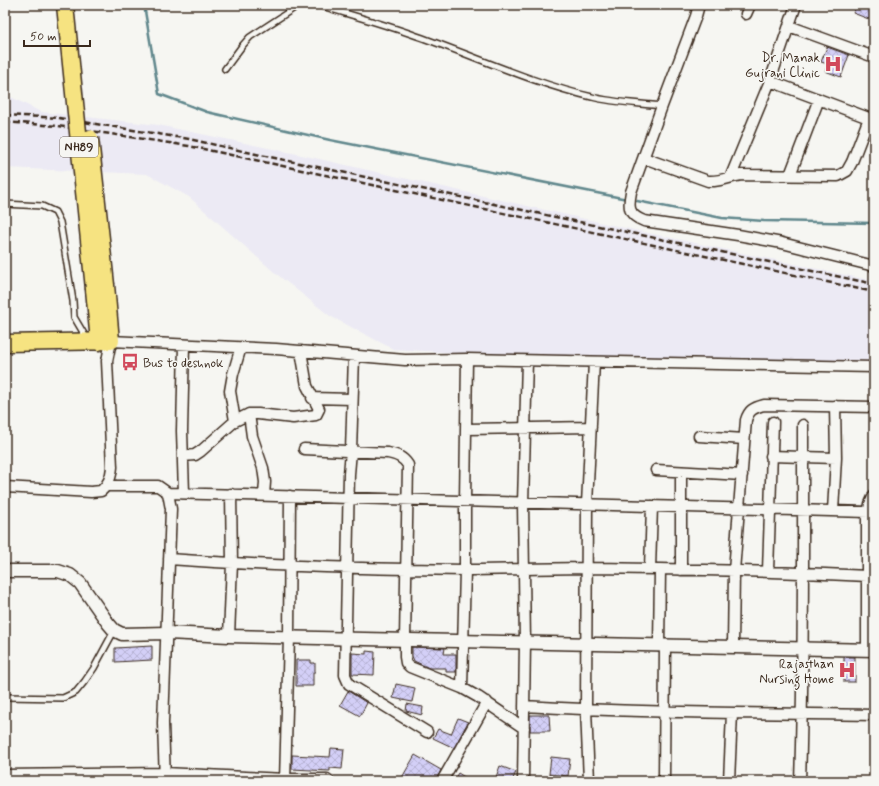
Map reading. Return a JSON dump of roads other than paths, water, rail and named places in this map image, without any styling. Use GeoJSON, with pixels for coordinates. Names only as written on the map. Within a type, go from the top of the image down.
{"type":"FeatureCollection","features":[{"type":"Feature","properties":{"kind":"main road","name":"NH89"},"geometry":{"type":"LineString","coordinates":[[65,5],[100,287]]}},
{"type":"Feature","properties":{"kind":"main road","name":"NH89"},"geometry":{"type":"LineString","coordinates":[[76,5],[100,287],[99,342]]}},
{"type":"Feature","properties":{"kind":"main road"},"geometry":{"type":"LineString","coordinates":[[5,343],[99,342]]}},
{"type":"Feature","properties":{"kind":"street"},"geometry":{"type":"LineString","coordinates":[[699,5],[631,192],[629,205],[632,214],[644,221],[767,240],[874,266]]}},
{"type":"Feature","properties":{"kind":"street"},"geometry":{"type":"LineString","coordinates":[[730,176],[770,81],[796,5]]}},
{"type":"Feature","properties":{"kind":"street"},"geometry":{"type":"LineString","coordinates":[[789,26],[874,57]]}},
{"type":"Feature","properties":{"kind":"street"},"geometry":{"type":"LineString","coordinates":[[644,158],[708,181],[717,182],[730,176],[838,176],[847,171],[872,119],[770,81]]}},
{"type":"Feature","properties":{"kind":"street"},"geometry":{"type":"LineString","coordinates":[[790,175],[819,99]]}},
{"type":"Feature","properties":{"kind":"street"},"geometry":{"type":"LineString","coordinates":[[5,487],[91,492],[101,491],[107,486],[111,477],[112,467],[107,361],[99,342],[302,351],[404,360],[874,367]]}},
{"type":"Feature","properties":{"kind":"street"},"geometry":{"type":"LineString","coordinates":[[184,345],[184,493]]}},
{"type":"Feature","properties":{"kind":"street"},"geometry":{"type":"LineString","coordinates":[[234,421],[230,391],[233,374],[241,348]]}},
{"type":"Feature","properties":{"kind":"street"},"geometry":{"type":"LineString","coordinates":[[183,456],[195,455],[234,421],[249,414],[293,418],[316,415],[318,409],[307,386],[302,351]]}},
{"type":"Feature","properties":{"kind":"street"},"geometry":{"type":"LineString","coordinates":[[354,356],[348,498],[345,638],[346,675],[350,684],[427,732]]}},
{"type":"Feature","properties":{"kind":"street"},"geometry":{"type":"LineString","coordinates":[[462,688],[465,570],[464,501],[467,360]]}},
{"type":"Feature","properties":{"kind":"street"},"geometry":{"type":"LineString","coordinates":[[523,781],[525,642],[523,503],[527,361]]}},
{"type":"Feature","properties":{"kind":"street"},"geometry":{"type":"LineString","coordinates":[[589,781],[586,709],[586,504],[594,362]]}},
{"type":"Feature","properties":{"kind":"street"},"geometry":{"type":"LineString","coordinates":[[312,398],[352,399]]}},
{"type":"Feature","properties":{"kind":"street"},"geometry":{"type":"LineString","coordinates":[[733,647],[734,571],[744,439],[748,412],[754,407],[764,405],[874,407]]}},
{"type":"Feature","properties":{"kind":"street"},"geometry":{"type":"LineString","coordinates":[[833,511],[836,458],[835,406]]}},
{"type":"Feature","properties":{"kind":"street"},"geometry":{"type":"LineString","coordinates":[[249,414],[252,436],[263,468],[265,482],[264,495]]}},
{"type":"Feature","properties":{"kind":"street"},"geometry":{"type":"LineString","coordinates":[[768,571],[773,422]]}},
{"type":"Feature","properties":{"kind":"street"},"geometry":{"type":"LineString","coordinates":[[800,781],[803,649],[803,425]]}},
{"type":"Feature","properties":{"kind":"street"},"geometry":{"type":"LineString","coordinates":[[466,429],[591,427]]}},
{"type":"Feature","properties":{"kind":"street"},"geometry":{"type":"LineString","coordinates":[[699,436],[744,439]]}},
{"type":"Feature","properties":{"kind":"street"},"geometry":{"type":"LineString","coordinates":[[304,449],[388,453],[400,456],[405,460],[408,465],[405,640],[406,663],[410,667],[462,688],[487,702],[524,728]]}},
{"type":"Feature","properties":{"kind":"street"},"geometry":{"type":"LineString","coordinates":[[771,456],[836,458]]}},
{"type":"Feature","properties":{"kind":"street"},"geometry":{"type":"LineString","coordinates":[[656,470],[742,475]]}},
{"type":"Feature","properties":{"kind":"street"},"geometry":{"type":"LineString","coordinates":[[681,472],[681,570]]}},
{"type":"Feature","properties":{"kind":"street"},"geometry":{"type":"LineString","coordinates":[[5,571],[58,571],[70,575],[80,583],[114,630],[122,634],[167,633],[229,636],[871,650],[867,576],[871,539],[872,504],[833,511],[769,510],[168,493],[158,486],[107,486]]}},
{"type":"Feature","properties":{"kind":"street"},"geometry":{"type":"LineString","coordinates":[[165,777],[164,724],[171,509],[168,493]]}},
{"type":"Feature","properties":{"kind":"street"},"geometry":{"type":"LineString","coordinates":[[229,636],[232,563],[231,494]]}},
{"type":"Feature","properties":{"kind":"street"},"geometry":{"type":"LineString","coordinates":[[285,780],[289,637],[290,496]]}},
{"type":"Feature","properties":{"kind":"street"},"geometry":{"type":"LineString","coordinates":[[650,569],[652,506]]}},
{"type":"Feature","properties":{"kind":"street"},"geometry":{"type":"LineString","coordinates":[[169,559],[232,563],[465,570],[587,568],[768,571],[867,576]]}},
{"type":"Feature","properties":{"kind":"street"},"geometry":{"type":"LineString","coordinates":[[660,570],[664,712],[664,781]]}},
{"type":"Feature","properties":{"kind":"street"},"geometry":{"type":"LineString","coordinates":[[442,781],[487,702]]}},
{"type":"Feature","properties":{"kind":"street"},"geometry":{"type":"LineString","coordinates":[[524,706],[664,712],[874,715]]}},
{"type":"Feature","properties":{"kind":"street"},"geometry":{"type":"LineString","coordinates":[[729,781],[732,713]]}},
{"type":"Feature","properties":{"kind":"street"},"geometry":{"type":"LineString","coordinates":[[5,775],[285,780],[327,779],[329,781]]}},
{"type":"Feature","properties":{"kind":"lane"},"geometry":{"type":"LineString","coordinates":[[224,69],[250,37],[296,7],[303,5]]}},
{"type":"Feature","properties":{"kind":"lane"},"geometry":{"type":"LineString","coordinates":[[318,5],[416,36],[537,81],[577,94],[612,101],[662,106]]}},
{"type":"Feature","properties":{"kind":"lane"},"geometry":{"type":"LineString","coordinates":[[5,204],[42,206],[55,212],[60,222],[73,301],[74,318],[99,342]]}},
{"type":"Feature","properties":{"kind":"lane"},"geometry":{"type":"LineString","coordinates":[[5,698],[63,698],[76,692],[94,668],[114,630]]}},
{"type":"Feature","properties":{"kind":"waterway"},"geometry":{"type":"LineString","coordinates":[[144,5],[159,94],[207,112],[330,140],[627,199]]}},
{"type":"Feature","properties":{"kind":"waterway"},"geometry":{"type":"LineString","coordinates":[[632,200],[722,218],[764,221],[874,223]]}},
{"type":"Feature","properties":{"kind":"railway"},"geometry":{"type":"LineString","coordinates":[[5,115],[59,118],[189,139],[874,284]]}},
{"type":"Feature","properties":{"kind":"railway"},"geometry":{"type":"LineString","coordinates":[[5,122],[58,126],[189,146],[874,292]]}},
{"type":"Feature","properties":{"kind":"place","name":"Dr. Manak Gujrani Clinic"},"geometry":{"type":"Point","coordinates":[833,64]}},
{"type":"Feature","properties":{"kind":"place","name":"Bus to deshnok"},"geometry":{"type":"Point","coordinates":[130,362]}},
{"type":"Feature","properties":{"kind":"place","name":"Rajasthan Nursing Home"},"geometry":{"type":"Point","coordinates":[847,670]}}]}
